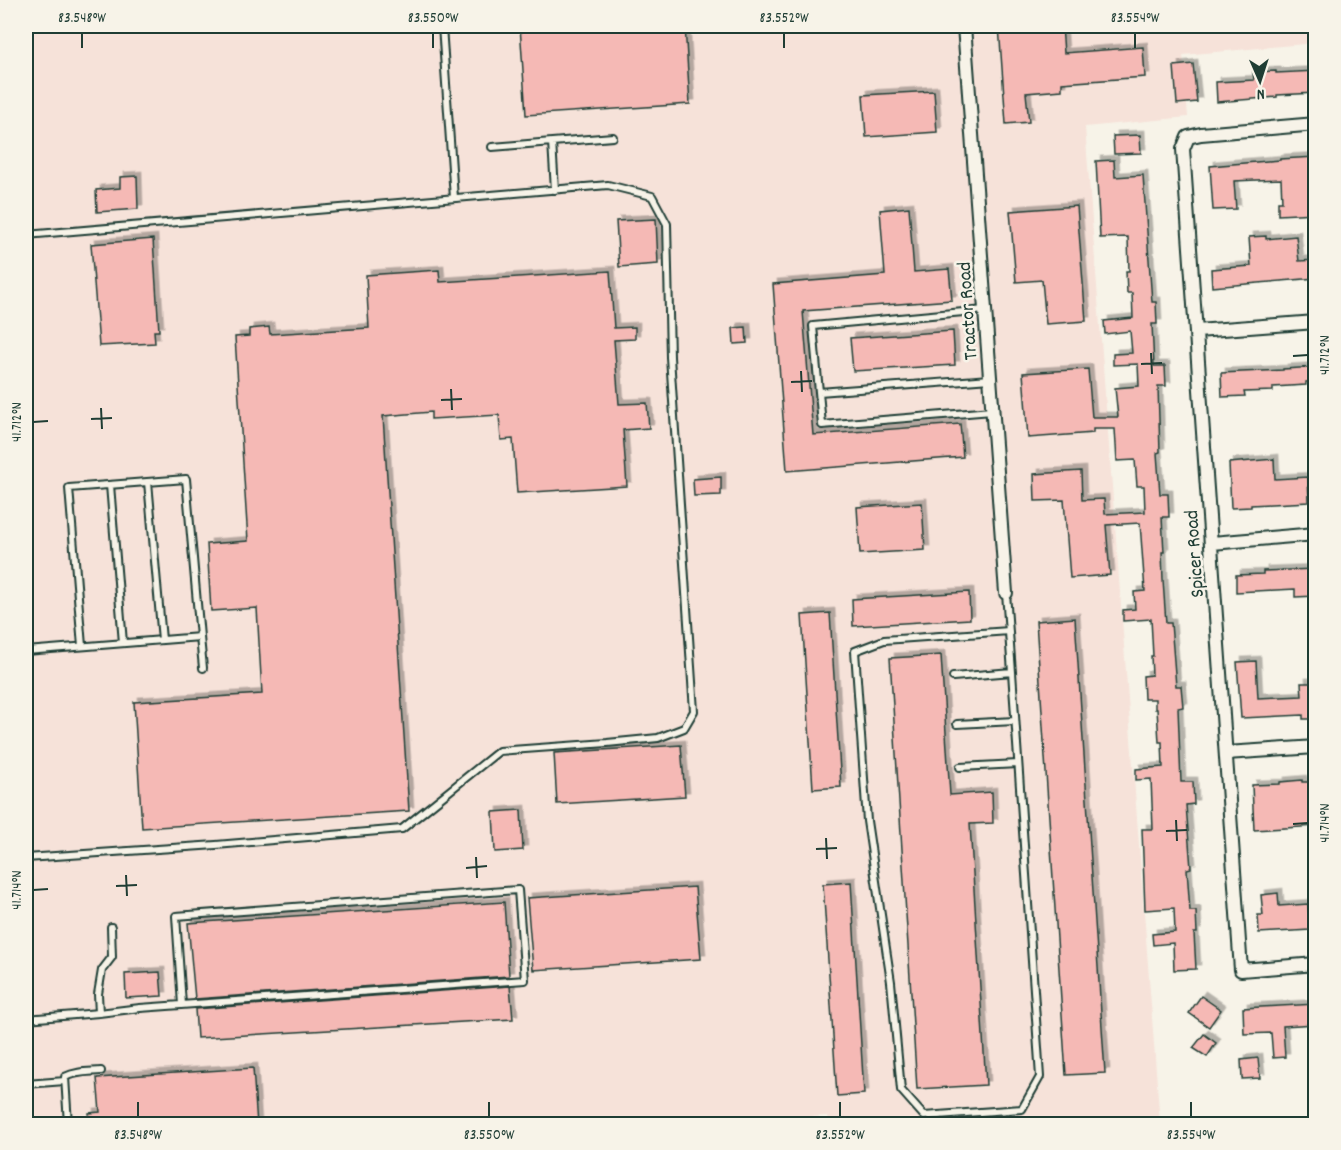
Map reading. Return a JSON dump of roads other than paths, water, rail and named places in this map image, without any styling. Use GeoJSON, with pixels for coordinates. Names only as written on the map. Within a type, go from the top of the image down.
{"type":"FeatureCollection","features":[{"type":"Feature","properties":{"kind":"street","name":"Tractor Road"},"geometry":{"type":"LineString","coordinates":[[964,26],[1006,593]]}},
{"type":"Feature","properties":{"kind":"street","name":"Spicer Road"},"geometry":{"type":"LineString","coordinates":[[1316,124],[1201,134],[1188,137],[1183,149],[1241,970],[1316,964]]}},
{"type":"Feature","properties":{"kind":"street"},"geometry":{"type":"LineString","coordinates":[[1197,331],[1316,322]]}},
{"type":"Feature","properties":{"kind":"street"},"geometry":{"type":"LineString","coordinates":[[1212,543],[1316,534]]}},
{"type":"Feature","properties":{"kind":"street"},"geometry":{"type":"LineString","coordinates":[[1226,753],[1316,747]]}},
{"type":"Feature","properties":{"kind":"lane"},"geometry":{"type":"LineString","coordinates":[[442,26],[454,198]]}},
{"type":"Feature","properties":{"kind":"lane"},"geometry":{"type":"LineString","coordinates":[[492,147],[613,137]]}},
{"type":"Feature","properties":{"kind":"lane"},"geometry":{"type":"LineString","coordinates":[[552,142],[555,190]]}},
{"type":"Feature","properties":{"kind":"lane"},"geometry":{"type":"LineString","coordinates":[[26,235],[608,185],[652,196],[667,224],[670,357],[694,711],[684,728],[658,738],[499,751],[402,829],[26,858]]}},
{"type":"Feature","properties":{"kind":"lane"},"geometry":{"type":"LineString","coordinates":[[985,310],[813,326],[822,424],[993,411]]}},
{"type":"Feature","properties":{"kind":"lane"},"geometry":{"type":"LineString","coordinates":[[819,392],[990,379]]}},
{"type":"Feature","properties":{"kind":"lane"},"geometry":{"type":"LineString","coordinates":[[82,646],[69,488],[186,479],[203,668]]}},
{"type":"Feature","properties":{"kind":"lane"},"geometry":{"type":"LineString","coordinates":[[148,482],[162,640]]}},
{"type":"Feature","properties":{"kind":"lane"},"geometry":{"type":"LineString","coordinates":[[110,485],[123,643]]}},
{"type":"Feature","properties":{"kind":"lane"},"geometry":{"type":"LineString","coordinates":[[1006,593],[1009,631],[1012,672],[1040,1077],[1022,1109],[924,1116],[901,1089],[891,982],[867,821],[855,651],[884,640],[1009,631]]}},
{"type":"Feature","properties":{"kind":"lane"},"geometry":{"type":"LineString","coordinates":[[26,651],[200,636]]}},
{"type":"Feature","properties":{"kind":"lane"},"geometry":{"type":"LineString","coordinates":[[953,677],[1012,672]]}},
{"type":"Feature","properties":{"kind":"lane"},"geometry":{"type":"LineString","coordinates":[[957,724],[1015,720]]}},
{"type":"Feature","properties":{"kind":"lane"},"geometry":{"type":"LineString","coordinates":[[960,767],[1018,764]]}},
{"type":"Feature","properties":{"kind":"lane"},"geometry":{"type":"LineString","coordinates":[[26,1019],[182,1005],[525,980],[518,890],[176,916],[182,1005]]}},
{"type":"Feature","properties":{"kind":"lane"},"geometry":{"type":"LineString","coordinates":[[99,1013],[98,994],[102,970],[112,957],[111,927]]}},
{"type":"Feature","properties":{"kind":"lane"},"geometry":{"type":"LineString","coordinates":[[68,1125],[65,1077],[71,1074],[101,1071]]}},
{"type":"Feature","properties":{"kind":"lane"},"geometry":{"type":"LineString","coordinates":[[26,1084],[65,1081]]}}]}
